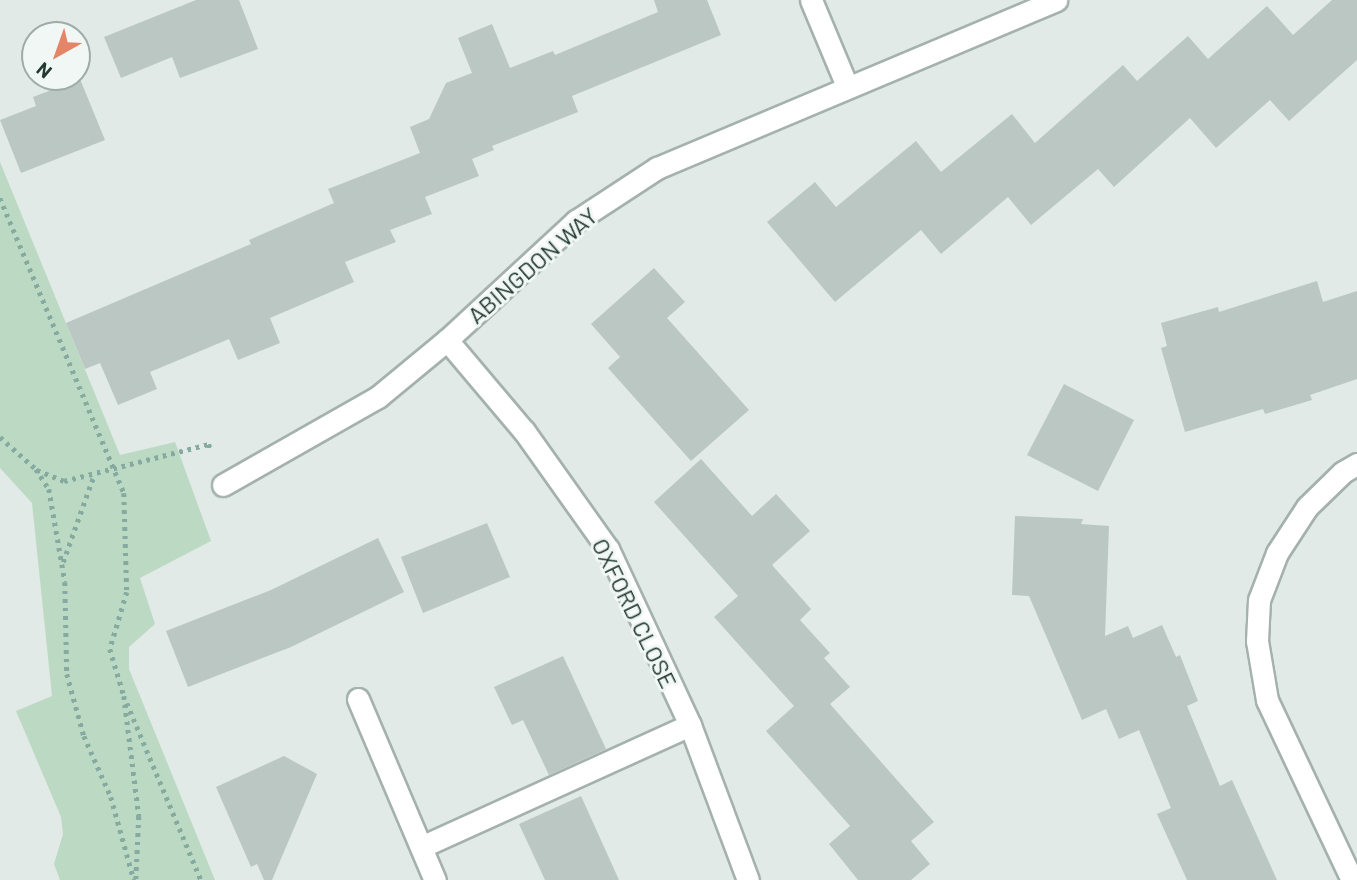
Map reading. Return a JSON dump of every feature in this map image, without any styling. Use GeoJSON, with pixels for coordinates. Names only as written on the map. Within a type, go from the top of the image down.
{"type":"FeatureCollection","features":[{"type":"Feature","properties":{"kind":"street"},"geometry":{"type":"LineString","coordinates":[[811,0],[847,86]]}},
{"type":"Feature","properties":{"kind":"street","name":"ABINGDON WAY"},"geometry":{"type":"LineString","coordinates":[[223,485],[378,397],[447,340],[576,221],[657,169],[847,86],[1056,0]]}},
{"type":"Feature","properties":{"kind":"street","name":"OXFORD CLOSE"},"geometry":{"type":"LineString","coordinates":[[447,340],[524,431],[608,549],[690,725],[748,880]]}},
{"type":"Feature","properties":{"kind":"street"},"geometry":{"type":"LineString","coordinates":[[1352,880],[1267,699],[1257,641],[1259,600],[1277,553],[1307,507],[1343,472],[1357,464]]}},
{"type":"Feature","properties":{"kind":"street"},"geometry":{"type":"LineString","coordinates":[[358,699],[435,880]]}},
{"type":"Feature","properties":{"kind":"street"},"geometry":{"type":"LineString","coordinates":[[421,847],[690,725]]}},
{"type":"Feature","properties":{"kind":"path"},"geometry":{"type":"LineString","coordinates":[[0,198],[124,493],[127,592],[110,649],[124,696],[201,880]]}},
{"type":"Feature","properties":{"kind":"path"},"geometry":{"type":"LineString","coordinates":[[0,437],[36,470],[49,489],[62,564],[67,674],[84,736],[111,797],[135,880]]}},
{"type":"Feature","properties":{"kind":"path"},"geometry":{"type":"LineString","coordinates":[[36,470],[64,481],[209,444],[223,485]]}},
{"type":"Feature","properties":{"kind":"path"},"geometry":{"type":"LineString","coordinates":[[62,564],[94,474]]}},
{"type":"Feature","properties":{"kind":"path"},"geometry":{"type":"LineString","coordinates":[[124,696],[139,816],[135,880]]}},
{"type":"Feature","properties":{"kind":"green space"},"geometry":{"type":"Polygon","coordinates":[[[0,162],[120,455],[175,442],[211,541],[140,578],[155,624],[129,647],[129,669],[215,880],[60,880],[54,864],[63,834],[61,817],[16,711],[52,696],[32,503],[0,468],[0,162]]]}},
{"type":"Feature","properties":{"kind":"building"},"geometry":{"type":"Polygon","coordinates":[[[196,0],[239,0],[258,49],[180,78],[172,57],[121,78],[104,37],[196,0]]]}},
{"type":"Feature","properties":{"kind":"building"},"geometry":{"type":"Polygon","coordinates":[[[654,0],[707,0],[721,35],[572,96],[578,112],[492,146],[494,150],[472,159],[479,176],[425,197],[432,214],[390,230],[396,242],[345,262],[354,282],[270,318],[280,343],[238,360],[229,339],[150,372],[157,389],[118,405],[100,363],[85,369],[66,323],[251,244],[249,240],[334,203],[328,189],[420,153],[410,127],[429,119],[446,83],[472,73],[458,38],[492,24],[510,68],[553,51],[555,55],[658,12],[654,0]]]}},
{"type":"Feature","properties":{"kind":"building"},"geometry":{"type":"Polygon","coordinates":[[[1332,0],[1357,0],[1357,60],[1289,121],[1270,100],[1216,148],[1190,118],[1114,187],[1098,169],[1031,225],[1008,197],[941,254],[921,230],[835,302],[767,222],[815,182],[836,207],[916,141],[941,172],[1012,114],[1035,143],[1123,65],[1137,81],[1188,36],[1208,59],[1267,6],[1293,35],[1332,0]]]}},
{"type":"Feature","properties":{"kind":"building"},"geometry":{"type":"Polygon","coordinates":[[[49,91],[85,91],[105,140],[21,173],[0,120],[36,106],[33,97],[49,91]]]}},
{"type":"Feature","properties":{"kind":"building"},"geometry":{"type":"Polygon","coordinates":[[[654,268],[685,302],[667,318],[749,410],[691,461],[608,368],[620,357],[591,324],[654,268]]]}},
{"type":"Feature","properties":{"kind":"building"},"geometry":{"type":"Polygon","coordinates":[[[1317,281],[1323,302],[1357,291],[1357,379],[1310,395],[1312,400],[1265,414],[1263,409],[1185,432],[1161,348],[1167,346],[1161,323],[1218,307],[1219,312],[1317,281]]]}},
{"type":"Feature","properties":{"kind":"building"},"geometry":{"type":"Polygon","coordinates":[[[1064,384],[1134,420],[1098,491],[1027,455],[1064,384]]]}},
{"type":"Feature","properties":{"kind":"building"},"geometry":{"type":"Polygon","coordinates":[[[701,459],[752,516],[776,494],[810,531],[772,565],[811,609],[800,620],[830,653],[824,658],[850,687],[830,704],[934,822],[911,841],[930,864],[911,880],[858,880],[829,844],[850,826],[766,731],[794,706],[714,617],[738,596],[654,502],[701,459]]]}},
{"type":"Feature","properties":{"kind":"building"},"geometry":{"type":"Polygon","coordinates":[[[1015,516],[1083,519],[1081,524],[1109,526],[1105,636],[1128,626],[1133,638],[1162,625],[1176,657],[1180,655],[1198,701],[1187,706],[1220,786],[1232,780],[1277,880],[1187,880],[1157,814],[1171,808],[1139,730],[1119,739],[1106,709],[1082,720],[1029,596],[1012,595],[1015,516]]]}},
{"type":"Feature","properties":{"kind":"building"},"geometry":{"type":"Polygon","coordinates":[[[487,523],[510,577],[423,613],[401,557],[487,523]]]}},
{"type":"Feature","properties":{"kind":"building"},"geometry":{"type":"Polygon","coordinates":[[[378,538],[404,592],[291,647],[188,687],[166,631],[271,590],[378,538]]]}},
{"type":"Feature","properties":{"kind":"building"},"geometry":{"type":"Polygon","coordinates":[[[563,656],[606,749],[549,775],[523,720],[512,725],[494,687],[563,656]]]}},
{"type":"Feature","properties":{"kind":"building"},"geometry":{"type":"Polygon","coordinates":[[[284,756],[317,774],[272,880],[264,880],[257,864],[251,867],[216,787],[284,756]]]}},
{"type":"Feature","properties":{"kind":"building"},"geometry":{"type":"Polygon","coordinates":[[[581,796],[619,880],[545,880],[519,824],[581,796]]]}}]}
